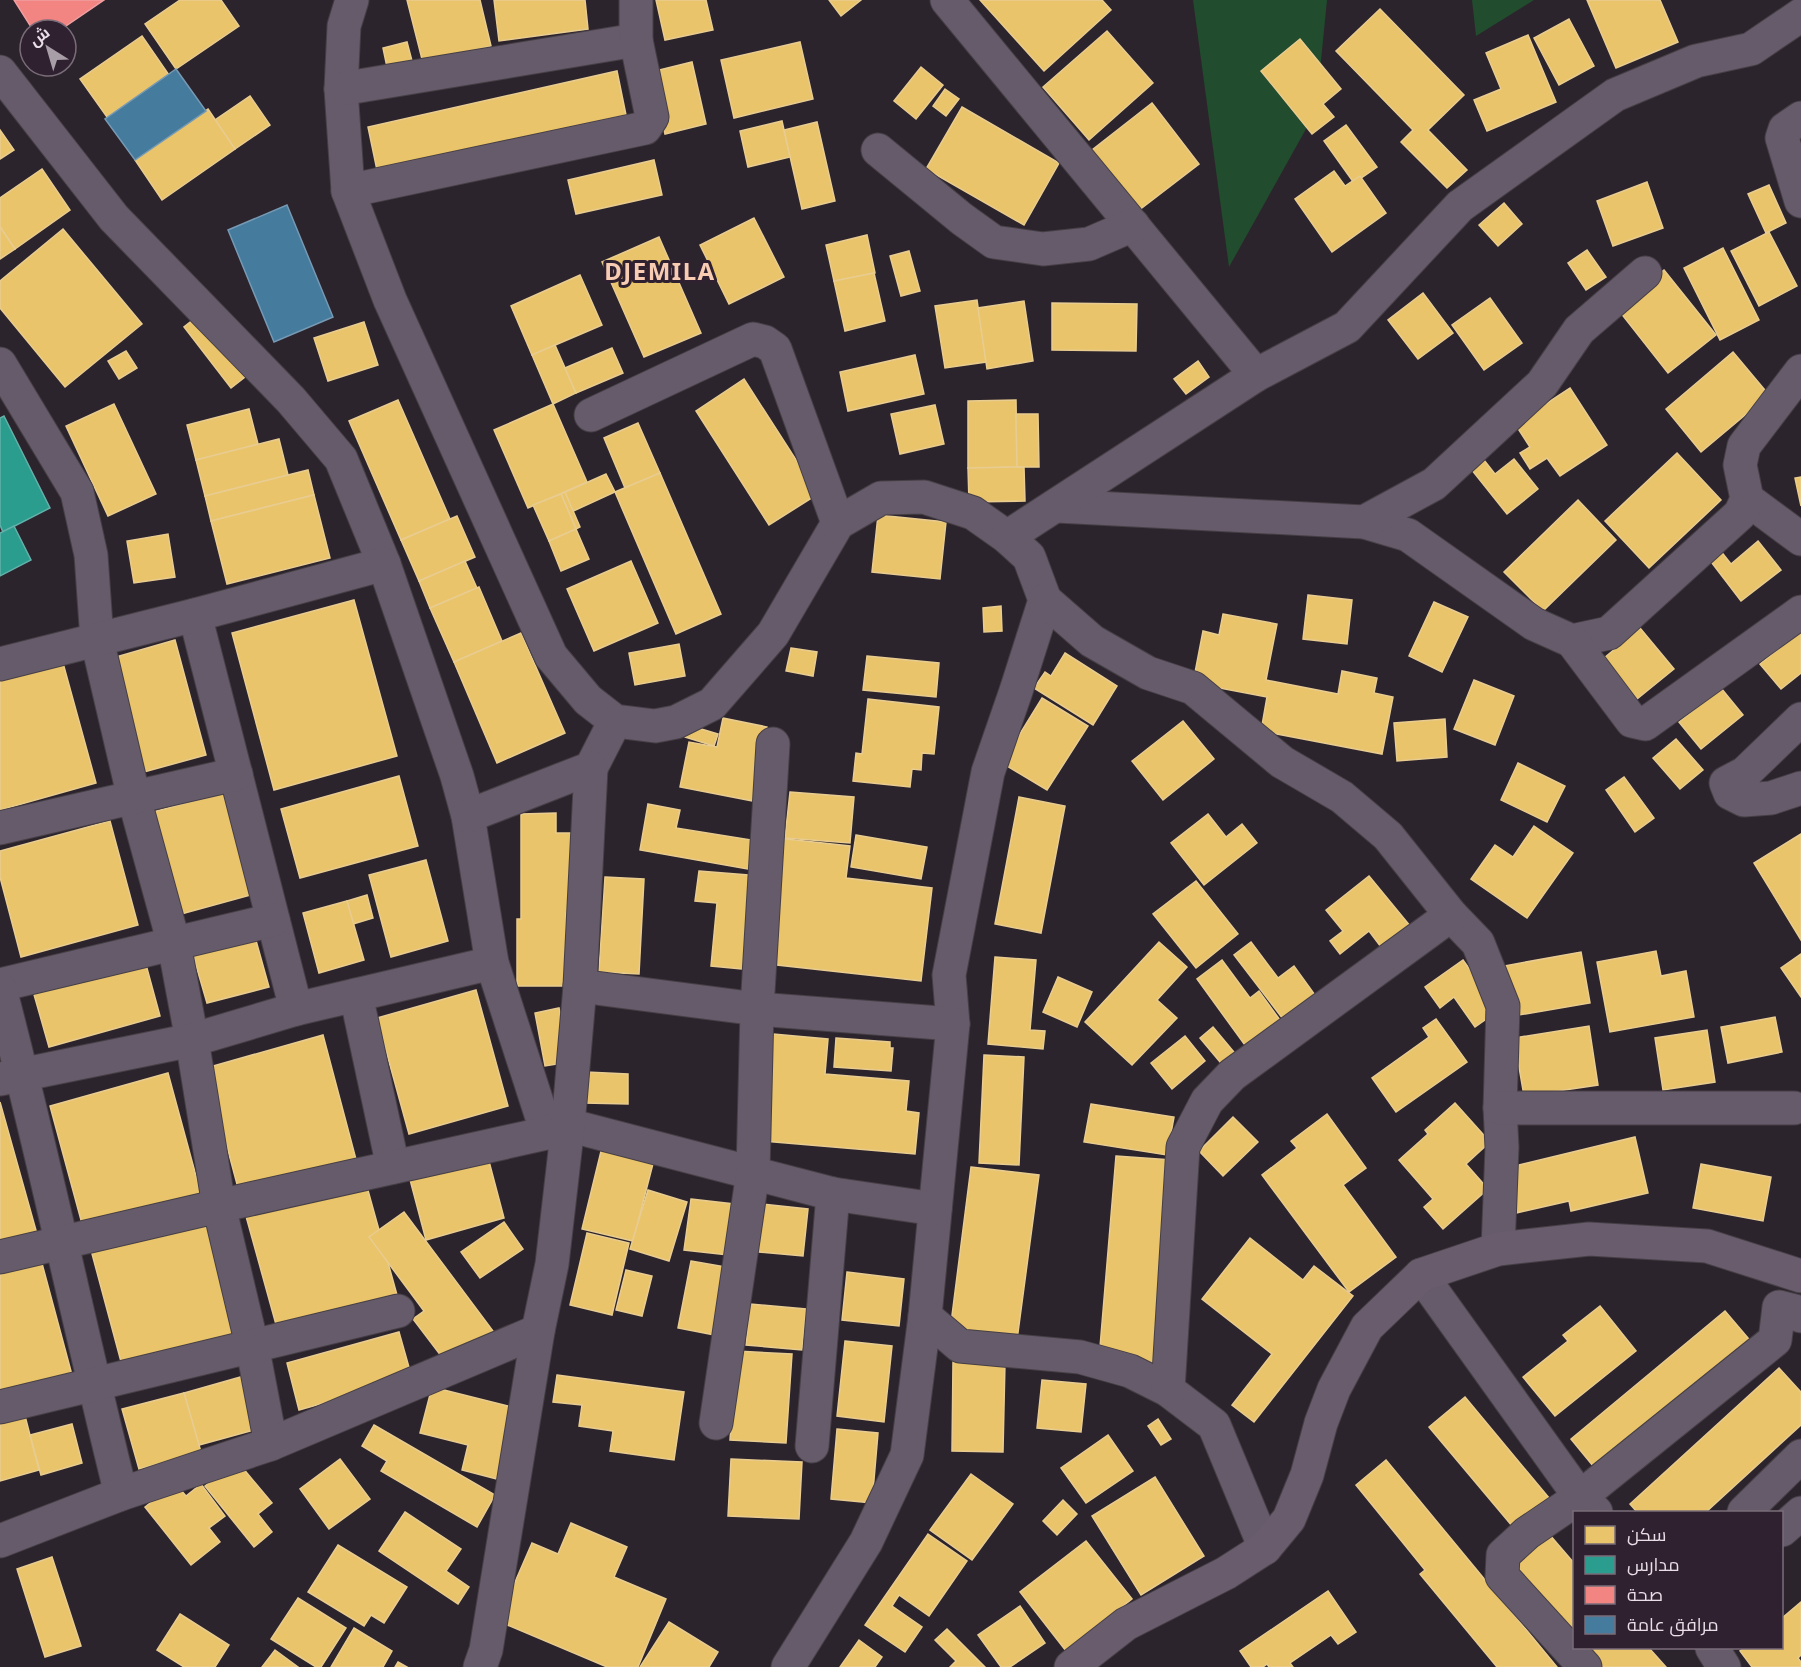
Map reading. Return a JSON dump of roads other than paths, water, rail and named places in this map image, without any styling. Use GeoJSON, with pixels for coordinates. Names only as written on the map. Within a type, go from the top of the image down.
{"type":"FeatureCollection","features":[{"type":"Feature","properties":{"kind":"main road"},"geometry":{"type":"LineString","coordinates":[[1071,1667],[1126,1624],[1226,1573],[1265,1548],[1289,1519],[1307,1475],[1321,1423],[1334,1389],[1367,1327],[1421,1275],[1498,1250],[1589,1239],[1707,1246],[1801,1276]]}},
{"type":"Feature","properties":{"kind":"street"},"geometry":{"type":"LineString","coordinates":[[352,0],[344,26],[341,89],[348,191],[390,300],[551,656],[588,700],[615,721],[655,726],[676,722],[712,704],[773,634],[838,523],[881,498],[924,497],[973,513],[1029,557],[1044,600],[1092,641],[1148,673],[1193,688],[1282,762],[1342,797],[1388,836],[1451,915],[1478,944],[1503,1006],[1500,1108],[1502,1147],[1498,1250]]}},
{"type":"Feature","properties":{"kind":"street"},"geometry":{"type":"LineString","coordinates":[[348,191],[645,128],[652,117],[636,40],[636,0]]}},
{"type":"Feature","properties":{"kind":"street"},"geometry":{"type":"LineString","coordinates":[[947,0],[1256,375]]}},
{"type":"Feature","properties":{"kind":"street"},"geometry":{"type":"LineString","coordinates":[[1006,537],[1256,375],[1347,327],[1460,206],[1615,95],[1696,61],[1751,49],[1801,15]]}},
{"type":"Feature","properties":{"kind":"street"},"geometry":{"type":"LineString","coordinates":[[341,89],[636,40]]}},
{"type":"Feature","properties":{"kind":"street"},"geometry":{"type":"LineString","coordinates":[[0,72],[114,218],[291,400],[341,459],[384,564],[457,776],[468,816],[492,963],[558,1129]]}},
{"type":"Feature","properties":{"kind":"street"},"geometry":{"type":"LineString","coordinates":[[1801,118],[1785,129],[1782,138],[1801,201]]}},
{"type":"Feature","properties":{"kind":"street"},"geometry":{"type":"LineString","coordinates":[[878,150],[962,219],[994,242],[1042,249],[1089,244],[1133,225]]}},
{"type":"Feature","properties":{"kind":"street"},"geometry":{"type":"LineString","coordinates":[[1364,522],[1434,484],[1542,384],[1579,330],[1645,273]]}},
{"type":"Feature","properties":{"kind":"street"},"geometry":{"type":"LineString","coordinates":[[591,415],[753,339],[765,342],[775,350],[838,523]]}},
{"type":"Feature","properties":{"kind":"street"},"geometry":{"type":"LineString","coordinates":[[0,364],[77,492],[91,555],[97,640],[134,798],[174,944],[219,1206],[252,1345],[271,1444]]}},
{"type":"Feature","properties":{"kind":"street"},"geometry":{"type":"LineString","coordinates":[[1572,641],[1609,633],[1740,514],[1747,499],[1740,465],[1743,446],[1796,384]]}},
{"type":"Feature","properties":{"kind":"street"},"geometry":{"type":"LineString","coordinates":[[1747,499],[1801,539]]}},
{"type":"Feature","properties":{"kind":"street"},"geometry":{"type":"LineString","coordinates":[[1057,506],[1364,522],[1408,535],[1534,624],[1572,641],[1632,721],[1645,724],[1801,612]]}},
{"type":"Feature","properties":{"kind":"street"},"geometry":{"type":"LineString","coordinates":[[0,664],[384,564]]}},
{"type":"Feature","properties":{"kind":"street"},"geometry":{"type":"LineString","coordinates":[[788,1667],[866,1542],[907,1455],[925,1316],[953,1024],[949,975],[988,772],[1044,600]]}},
{"type":"Feature","properties":{"kind":"street"},"geometry":{"type":"LineString","coordinates":[[195,615],[296,1010]]}},
{"type":"Feature","properties":{"kind":"street"},"geometry":{"type":"LineString","coordinates":[[1801,719],[1745,772],[1726,783],[1730,793],[1744,801],[1771,798],[1801,788]]}},
{"type":"Feature","properties":{"kind":"street"},"geometry":{"type":"LineString","coordinates":[[480,1667],[486,1650],[538,1331],[552,1264],[558,1129],[580,986],[591,768],[615,721]]}},
{"type":"Feature","properties":{"kind":"street"},"geometry":{"type":"LineString","coordinates":[[716,1423],[753,1172],[757,1009],[773,744]]}},
{"type":"Feature","properties":{"kind":"street"},"geometry":{"type":"LineString","coordinates":[[468,816],[591,768]]}},
{"type":"Feature","properties":{"kind":"street"},"geometry":{"type":"LineString","coordinates":[[0,828],[236,774]]}},
{"type":"Feature","properties":{"kind":"street"},"geometry":{"type":"LineString","coordinates":[[1168,1390],[1183,1147],[1207,1101],[1232,1075],[1451,915]]}},
{"type":"Feature","properties":{"kind":"street"},"geometry":{"type":"LineString","coordinates":[[121,1494],[93,1384],[62,1243],[11,1077],[0,987],[273,920]]}},
{"type":"Feature","properties":{"kind":"street"},"geometry":{"type":"LineString","coordinates":[[11,1077],[192,1040],[296,1010],[492,963]]}},
{"type":"Feature","properties":{"kind":"street"},"geometry":{"type":"LineString","coordinates":[[580,986],[757,1009],[953,1024]]}},
{"type":"Feature","properties":{"kind":"street"},"geometry":{"type":"LineString","coordinates":[[356,995],[393,1167]]}},
{"type":"Feature","properties":{"kind":"street"},"geometry":{"type":"LineString","coordinates":[[1500,1108],[1794,1108]]}},
{"type":"Feature","properties":{"kind":"street"},"geometry":{"type":"LineString","coordinates":[[0,1257],[558,1129],[753,1172],[833,1194],[935,1209]]}},
{"type":"Feature","properties":{"kind":"street"},"geometry":{"type":"LineString","coordinates":[[812,1446],[833,1194]]}},
{"type":"Feature","properties":{"kind":"street"},"geometry":{"type":"LineString","coordinates":[[1421,1275],[1588,1505],[1775,1341],[1779,1307],[1795,1311],[1801,1316]]}},
{"type":"Feature","properties":{"kind":"street"},"geometry":{"type":"LineString","coordinates":[[0,1407],[398,1311]]}},
{"type":"Feature","properties":{"kind":"street"},"geometry":{"type":"LineString","coordinates":[[925,1316],[960,1346],[1080,1357],[1130,1371],[1168,1390],[1214,1425],[1265,1548]]}},
{"type":"Feature","properties":{"kind":"street"},"geometry":{"type":"LineString","coordinates":[[0,1542],[121,1494],[271,1444],[538,1331]]}},
{"type":"Feature","properties":{"kind":"street"},"geometry":{"type":"LineString","coordinates":[[1745,1511],[1801,1456]]}},
{"type":"Feature","properties":{"kind":"street"},"geometry":{"type":"LineString","coordinates":[[1573,1512],[1527,1533],[1503,1555],[1502,1576],[1586,1667]]}},
{"type":"Feature","properties":{"kind":"street"},"geometry":{"type":"LineString","coordinates":[[1783,1529],[1801,1513]]}},
{"type":"Feature","properties":{"kind":"street"},"geometry":{"type":"LineString","coordinates":[[1713,1649],[1724,1667]]}},
{"type":"Feature","properties":{"kind":"district","name":"DJEMILA"},"geometry":{"type":"Point","coordinates":[660,270]}}]}
